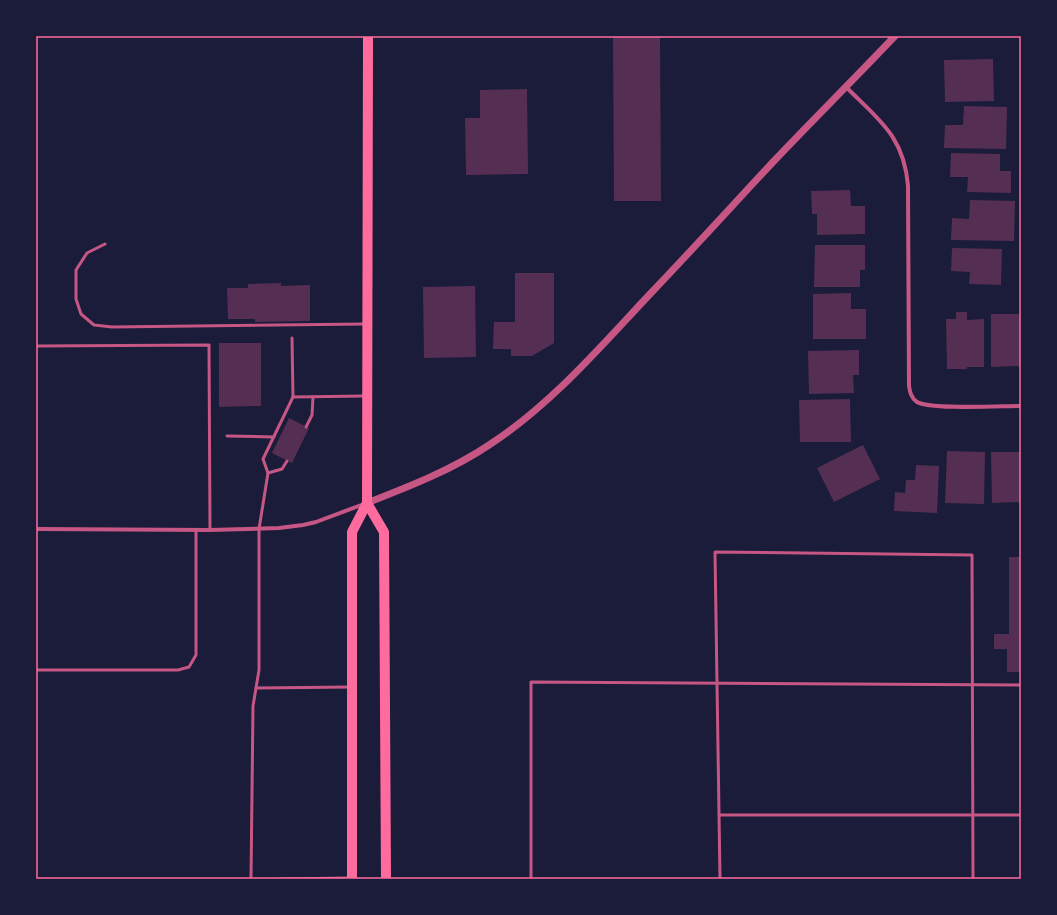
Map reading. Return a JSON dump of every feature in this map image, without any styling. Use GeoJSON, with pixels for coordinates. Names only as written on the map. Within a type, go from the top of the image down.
{"type":"FeatureCollection","features":[{"type":"Feature","properties":{"kind":"main road"},"geometry":{"type":"LineString","coordinates":[[352,879],[352,532],[367,504],[368,36]]}},
{"type":"Feature","properties":{"kind":"main road"},"geometry":{"type":"LineString","coordinates":[[367,504],[384,532],[386,879]]}},
{"type":"Feature","properties":{"kind":"street"},"geometry":{"type":"LineString","coordinates":[[36,529],[210,530],[259,529],[303,525],[367,504],[424,480],[473,455],[508,432],[541,406],[573,375],[682,261],[772,163],[895,36]]}},
{"type":"Feature","properties":{"kind":"street"},"geometry":{"type":"LineString","coordinates":[[846,87],[890,132],[899,147],[905,165],[908,186],[909,386],[911,395],[915,401],[930,406],[1021,406]]}},
{"type":"Feature","properties":{"kind":"lane"},"geometry":{"type":"LineString","coordinates":[[105,244],[87,253],[76,270],[76,299],[81,314],[94,325],[367,324]]}},
{"type":"Feature","properties":{"kind":"lane"},"geometry":{"type":"LineString","coordinates":[[251,879],[253,706],[259,670],[259,529],[268,473],[263,459],[293,397],[292,338]]}},
{"type":"Feature","properties":{"kind":"lane"},"geometry":{"type":"LineString","coordinates":[[36,346],[208,345],[210,530]]}},
{"type":"Feature","properties":{"kind":"lane"},"geometry":{"type":"LineString","coordinates":[[293,397],[367,396]]}},
{"type":"Feature","properties":{"kind":"lane"},"geometry":{"type":"LineString","coordinates":[[306,427],[312,415],[313,397]]}},
{"type":"Feature","properties":{"kind":"lane"},"geometry":{"type":"LineString","coordinates":[[227,436],[274,437]]}},
{"type":"Feature","properties":{"kind":"lane"},"geometry":{"type":"LineString","coordinates":[[268,473],[282,469],[287,461]]}},
{"type":"Feature","properties":{"kind":"lane"},"geometry":{"type":"LineString","coordinates":[[36,670],[178,670],[189,667],[196,654],[196,530]]}},
{"type":"Feature","properties":{"kind":"lane"},"geometry":{"type":"LineString","coordinates":[[720,879],[715,552],[972,554],[972,879]]}},
{"type":"Feature","properties":{"kind":"lane"},"geometry":{"type":"LineString","coordinates":[[532,879],[531,682],[1021,686]]}},
{"type":"Feature","properties":{"kind":"lane"},"geometry":{"type":"LineString","coordinates":[[256,688],[351,687]]}},
{"type":"Feature","properties":{"kind":"lane"},"geometry":{"type":"LineString","coordinates":[[719,815],[1021,815]]}},
{"type":"Feature","properties":{"kind":"lane"},"geometry":{"type":"LineString","coordinates":[[280,879],[352,879]]}},
{"type":"Feature","properties":{"kind":"building"},"geometry":{"type":"Polygon","coordinates":[[[613,36],[660,36],[661,201],[614,201],[613,36]]]}},
{"type":"Feature","properties":{"kind":"building"},"geometry":{"type":"Polygon","coordinates":[[[993,59],[994,101],[945,102],[944,60],[993,59]]]}},
{"type":"Feature","properties":{"kind":"building"},"geometry":{"type":"Polygon","coordinates":[[[527,89],[528,174],[466,175],[465,118],[480,118],[480,90],[527,89]]]}},
{"type":"Feature","properties":{"kind":"building"},"geometry":{"type":"Polygon","coordinates":[[[964,106],[1007,107],[1006,149],[944,148],[945,125],[963,125],[964,106]]]}},
{"type":"Feature","properties":{"kind":"building"},"geometry":{"type":"Polygon","coordinates":[[[951,153],[1000,154],[1000,171],[1011,171],[1011,193],[967,192],[968,177],[950,177],[951,153]]]}},
{"type":"Feature","properties":{"kind":"building"},"geometry":{"type":"Polygon","coordinates":[[[850,190],[851,206],[865,206],[865,234],[817,235],[817,214],[812,214],[811,191],[850,190]]]}},
{"type":"Feature","properties":{"kind":"building"},"geometry":{"type":"Polygon","coordinates":[[[970,200],[1015,201],[1014,241],[951,240],[952,218],[969,219],[970,200]]]}},
{"type":"Feature","properties":{"kind":"building"},"geometry":{"type":"Polygon","coordinates":[[[815,245],[865,245],[865,270],[860,270],[860,287],[814,287],[815,245]]]}},
{"type":"Feature","properties":{"kind":"building"},"geometry":{"type":"Polygon","coordinates":[[[952,248],[1002,249],[1001,285],[969,284],[970,272],[951,271],[952,248]]]}},
{"type":"Feature","properties":{"kind":"building"},"geometry":{"type":"Polygon","coordinates":[[[515,273],[554,273],[554,343],[532,356],[511,356],[511,349],[493,349],[494,322],[515,322],[515,273]]]}},
{"type":"Feature","properties":{"kind":"building"},"geometry":{"type":"Polygon","coordinates":[[[281,283],[281,286],[310,285],[310,321],[255,322],[255,319],[228,319],[227,288],[248,288],[248,284],[281,283]]]}},
{"type":"Feature","properties":{"kind":"building"},"geometry":{"type":"Polygon","coordinates":[[[475,286],[476,357],[424,358],[423,287],[475,286]]]}},
{"type":"Feature","properties":{"kind":"building"},"geometry":{"type":"Polygon","coordinates":[[[851,293],[851,309],[866,309],[866,339],[813,339],[813,294],[851,293]]]}},
{"type":"Feature","properties":{"kind":"building"},"geometry":{"type":"Polygon","coordinates":[[[956,312],[967,312],[967,320],[984,319],[984,367],[947,369],[946,319],[956,319],[956,312]]]}},
{"type":"Feature","properties":{"kind":"building"},"geometry":{"type":"Polygon","coordinates":[[[991,314],[1021,314],[1021,366],[991,367],[991,314]]]}},
{"type":"Feature","properties":{"kind":"building"},"geometry":{"type":"Polygon","coordinates":[[[219,343],[261,343],[261,406],[219,407],[219,343]]]}},
{"type":"Feature","properties":{"kind":"building"},"geometry":{"type":"Polygon","coordinates":[[[859,350],[859,375],[853,375],[854,393],[809,394],[808,351],[859,350]]]}},
{"type":"Feature","properties":{"kind":"building"},"geometry":{"type":"Polygon","coordinates":[[[850,399],[851,442],[800,442],[799,400],[850,399]]]}},
{"type":"Feature","properties":{"kind":"building"},"geometry":{"type":"Polygon","coordinates":[[[289,418],[309,428],[292,463],[272,453],[289,418]]]}},
{"type":"Feature","properties":{"kind":"building"},"geometry":{"type":"Polygon","coordinates":[[[863,445],[880,479],[834,502],[817,468],[863,445]]]}},
{"type":"Feature","properties":{"kind":"building"},"geometry":{"type":"Polygon","coordinates":[[[947,451],[985,452],[984,504],[945,503],[947,451]]]}},
{"type":"Feature","properties":{"kind":"building"},"geometry":{"type":"Polygon","coordinates":[[[991,452],[1021,452],[1021,502],[992,503],[991,452]]]}},
{"type":"Feature","properties":{"kind":"building"},"geometry":{"type":"Polygon","coordinates":[[[916,465],[939,466],[937,513],[894,511],[895,492],[905,493],[906,480],[915,480],[916,465]]]}},
{"type":"Feature","properties":{"kind":"building"},"geometry":{"type":"Polygon","coordinates":[[[1009,557],[1021,557],[1021,672],[1007,672],[1007,649],[994,649],[994,634],[1009,634],[1009,557]]]}}]}
